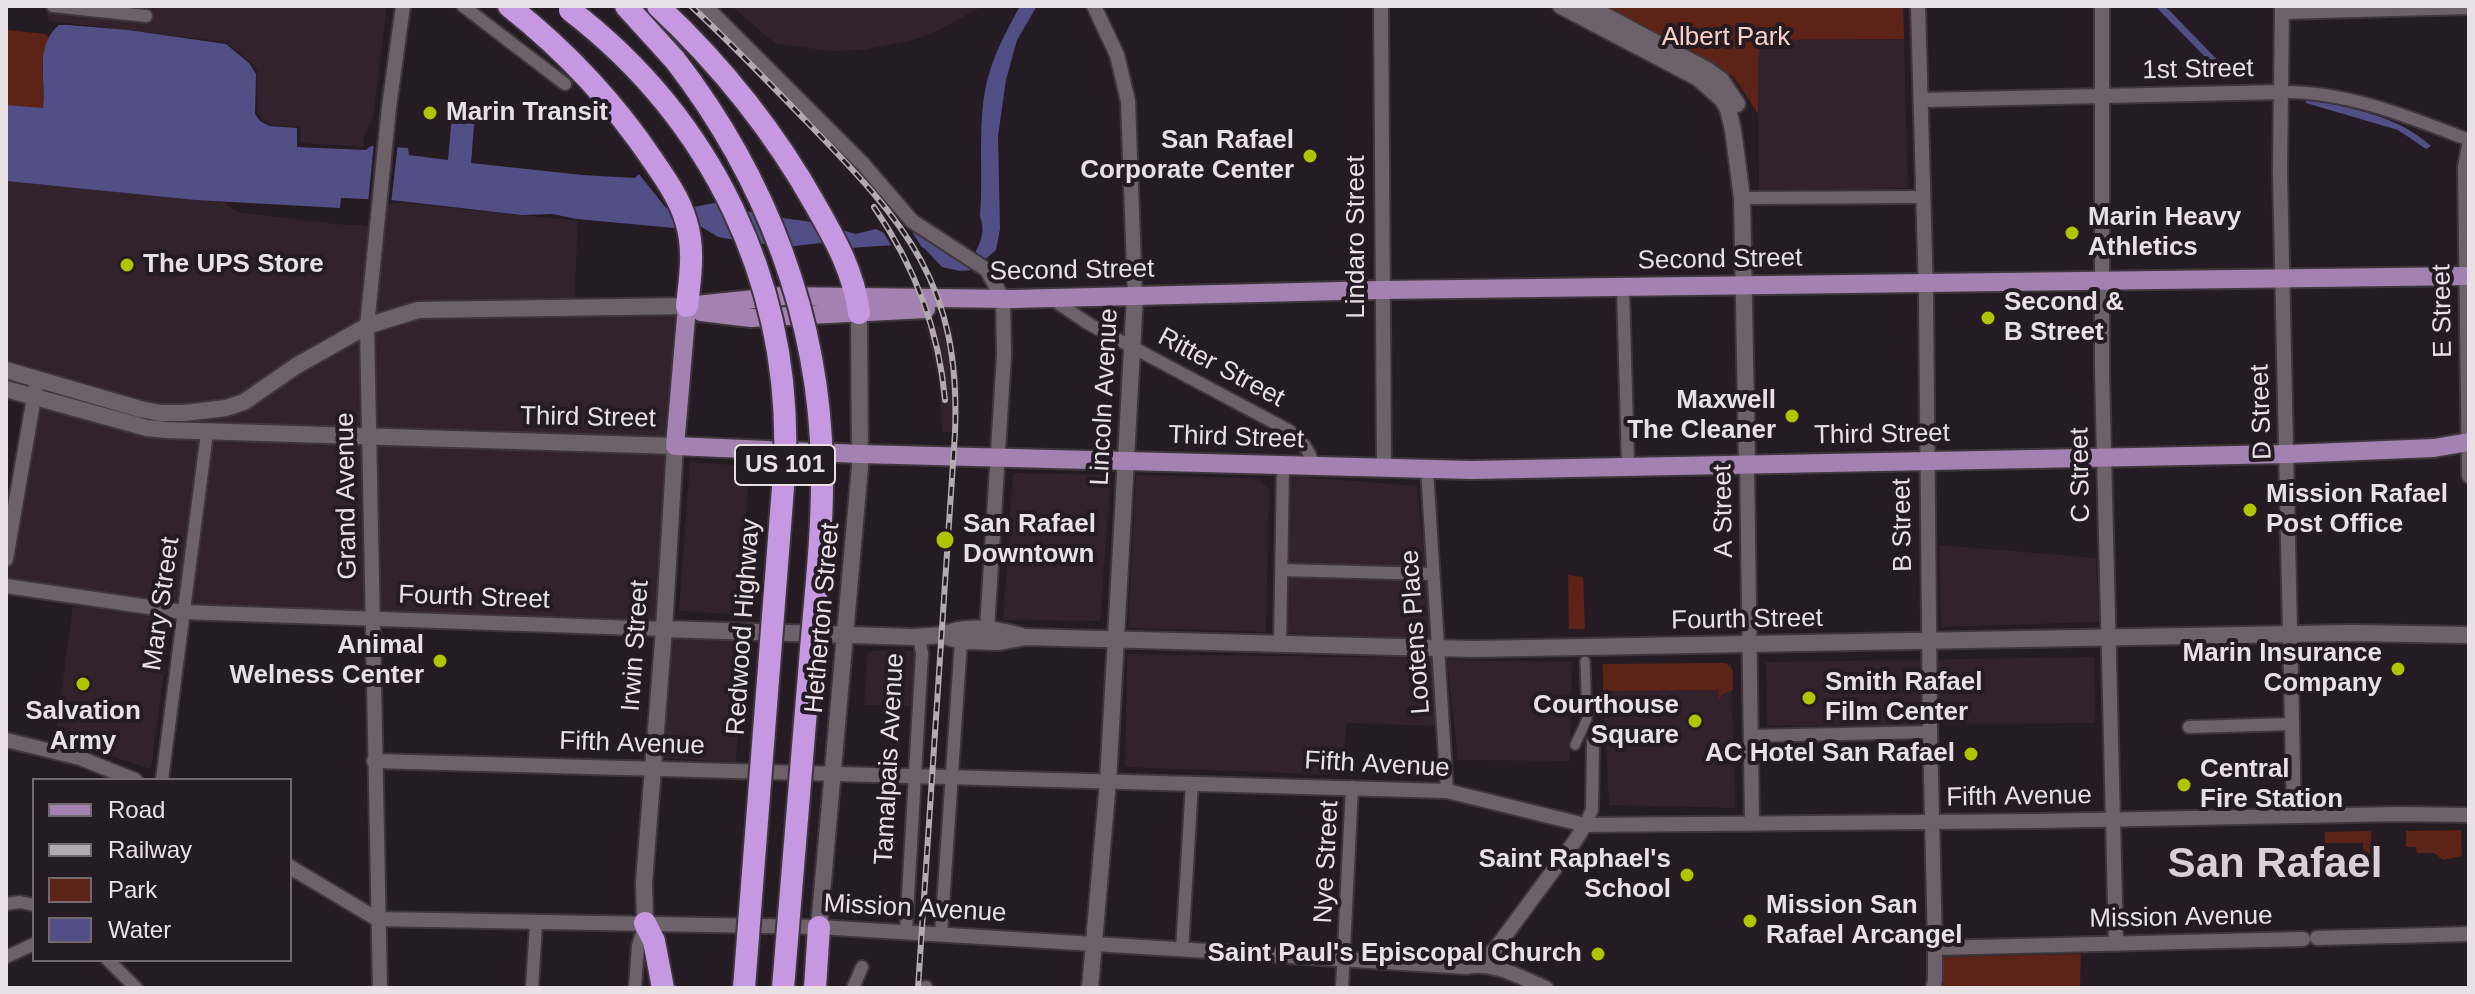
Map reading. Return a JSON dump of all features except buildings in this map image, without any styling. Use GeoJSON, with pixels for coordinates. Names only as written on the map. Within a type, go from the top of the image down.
{"type":"FeatureCollection","features":[{"type":"Feature","properties":{"kind":"highway"},"geometry":{"type":"LineString","coordinates":[[509,6],[554,44],[598,88],[657,167],[680,206],[689,233],[691,254],[687,306]]}},
{"type":"Feature","properties":{"kind":"highway","name":"US 101"},"geometry":{"type":"LineString","coordinates":[[626,6],[675,60],[726,133],[769,217],[799,304],[811,352],[822,446],[821,517],[783,988]]}},
{"type":"Feature","properties":{"kind":"highway"},"geometry":{"type":"LineString","coordinates":[[658,6],[707,54],[743,96],[784,153],[842,254],[858,305]]}},
{"type":"Feature","properties":{"kind":"highway","name":"Redwood Highway"},"geometry":{"type":"LineString","coordinates":[[567,8],[620,52],[654,87],[686,127],[712,168],[753,255],[779,360],[786,420],[785,462],[744,988]]}},
{"type":"Feature","properties":{"kind":"highway"},"geometry":{"type":"LineString","coordinates":[[645,923],[654,941],[663,988]]}},
{"type":"Feature","properties":{"kind":"highway"},"geometry":{"type":"LineString","coordinates":[[815,988],[819,927]]}},
{"type":"Feature","properties":{"kind":"main road"},"geometry":{"type":"LineString","coordinates":[[1561,6],[1698,78],[1733,108]]}},
{"type":"Feature","properties":{"kind":"main road"},"geometry":{"type":"LineString","coordinates":[[1587,6],[1707,70],[1721,80],[1733,108]]}},
{"type":"Feature","properties":{"kind":"main road","name":"A Street"},"geometry":{"type":"LineString","coordinates":[[1733,108],[1746,152],[1742,198],[1747,463]]}},
{"type":"Feature","properties":{"kind":"main road","name":"Second Street"},"geometry":{"type":"LineString","coordinates":[[37,380],[160,413],[205,411],[244,402],[296,366],[367,326],[396,315],[435,308],[687,306],[708,314],[736,318],[858,305],[942,309],[973,299],[1381,290],[2468,276]]}},
{"type":"Feature","properties":{"kind":"main road","name":"Lincoln Avenue"},"geometry":{"type":"LineString","coordinates":[[1090,988],[1108,781],[1135,296]]}},
{"type":"Feature","properties":{"kind":"main road","name":"Hetherton Street"},"geometry":{"type":"LineString","coordinates":[[819,927],[847,634],[860,454],[858,305]]}},
{"type":"Feature","properties":{"kind":"main road","name":"Irwin Street"},"geometry":{"type":"LineString","coordinates":[[645,923],[644,882],[687,306]]}},
{"type":"Feature","properties":{"kind":"main road"},"geometry":{"type":"LineString","coordinates":[[6,370],[37,380]]}},
{"type":"Feature","properties":{"kind":"main road","name":"Third Street"},"geometry":{"type":"LineString","coordinates":[[6,389],[147,428],[207,433],[1427,470],[2288,454],[2434,448],[2469,442]]}},
{"type":"Feature","properties":{"kind":"main road","name":"Fourth Street"},"geometry":{"type":"LineString","coordinates":[[664,629],[919,637],[942,635],[956,629],[1000,629],[1026,637]]}},
{"type":"Feature","properties":{"kind":"main road","name":"Fourth Street"},"geometry":{"type":"LineString","coordinates":[[942,635],[961,641],[999,642],[1026,637],[1439,649],[2292,634],[2469,635]]}},
{"type":"Feature","properties":{"kind":"street"},"geometry":{"type":"LineString","coordinates":[[53,6],[146,16]]}},
{"type":"Feature","properties":{"kind":"street","name":"Grand Avenue"},"geometry":{"type":"LineString","coordinates":[[380,988],[367,326],[389,107],[403,6]]}},
{"type":"Feature","properties":{"kind":"street"},"geometry":{"type":"LineString","coordinates":[[463,6],[565,84]]}},
{"type":"Feature","properties":{"kind":"street"},"geometry":{"type":"LineString","coordinates":[[705,6],[863,164],[912,221],[987,270],[1003,299],[1004,355],[987,629]]}},
{"type":"Feature","properties":{"kind":"street","name":"Lincoln Avenue"},"geometry":{"type":"LineString","coordinates":[[1094,6],[1114,45],[1128,101],[1135,296]]}},
{"type":"Feature","properties":{"kind":"street","name":"Lindaro Street"},"geometry":{"type":"LineString","coordinates":[[1381,6],[1384,467]]}},
{"type":"Feature","properties":{"kind":"street","name":"B Street"},"geometry":{"type":"LineString","coordinates":[[1918,6],[1926,283],[1926,461],[1935,948]]}},
{"type":"Feature","properties":{"kind":"street","name":"C Street"},"geometry":{"type":"LineString","coordinates":[[2102,6],[2104,457],[2116,944]]}},
{"type":"Feature","properties":{"kind":"street"},"geometry":{"type":"LineString","coordinates":[[2282,10],[2469,8]]}},
{"type":"Feature","properties":{"kind":"street","name":"D Street"},"geometry":{"type":"LineString","coordinates":[[2282,10],[2283,279],[2294,816]]}},
{"type":"Feature","properties":{"kind":"street","name":"1st Street"},"geometry":{"type":"LineString","coordinates":[[1921,100],[2308,92],[2399,113],[2469,143]]}},
{"type":"Feature","properties":{"kind":"street","name":"E Street"},"geometry":{"type":"LineString","coordinates":[[2469,143],[2465,167],[2469,476]]}},
{"type":"Feature","properties":{"kind":"street"},"geometry":{"type":"LineString","coordinates":[[1742,198],[1924,197]]}},
{"type":"Feature","properties":{"kind":"street"},"geometry":{"type":"LineString","coordinates":[[1623,288],[1628,465]]}},
{"type":"Feature","properties":{"kind":"street","name":"Ritter Street"},"geometry":{"type":"LineString","coordinates":[[1051,298],[1089,324],[1288,430],[1302,441],[1314,466]]}},
{"type":"Feature","properties":{"kind":"street"},"geometry":{"type":"LineString","coordinates":[[6,559],[37,380]]}},
{"type":"Feature","properties":{"kind":"street","name":"Mary Street"},"geometry":{"type":"LineString","coordinates":[[162,778],[207,433]]}},
{"type":"Feature","properties":{"kind":"street","name":"A Street"},"geometry":{"type":"LineString","coordinates":[[1747,463],[1752,824]]}},
{"type":"Feature","properties":{"kind":"street"},"geometry":{"type":"LineString","coordinates":[[1280,644],[1283,465]]}},
{"type":"Feature","properties":{"kind":"street","name":"Lootens Place"},"geometry":{"type":"LineString","coordinates":[[1427,470],[1447,791]]}},
{"type":"Feature","properties":{"kind":"street"},"geometry":{"type":"LineString","coordinates":[[1282,570],[1433,574]]}},
{"type":"Feature","properties":{"kind":"street","name":"Fourth Street"},"geometry":{"type":"LineString","coordinates":[[6,586],[183,612],[664,629]]}},
{"type":"Feature","properties":{"kind":"street","name":"Tamalpais Avenue"},"geometry":{"type":"LineString","coordinates":[[906,931],[922,653],[919,637]]}},
{"type":"Feature","properties":{"kind":"street"},"geometry":{"type":"LineString","coordinates":[[941,934],[961,641]]}},
{"type":"Feature","properties":{"kind":"street"},"geometry":{"type":"LineString","coordinates":[[1575,745],[1587,719],[1585,661]]}},
{"type":"Feature","properties":{"kind":"street"},"geometry":{"type":"LineString","coordinates":[[2189,727],[2292,724]]}},
{"type":"Feature","properties":{"kind":"street"},"geometry":{"type":"LineString","coordinates":[[1751,736],[1930,732]]}},
{"type":"Feature","properties":{"kind":"street"},"geometry":{"type":"LineString","coordinates":[[6,740],[80,758],[130,778]]}},
{"type":"Feature","properties":{"kind":"street"},"geometry":{"type":"LineString","coordinates":[[1477,965],[1502,940],[1585,825],[1592,810],[1593,742]]}},
{"type":"Feature","properties":{"kind":"street","name":"Fifth Avenue"},"geometry":{"type":"LineString","coordinates":[[374,761],[1447,791],[1585,825],[2469,815]]}},
{"type":"Feature","properties":{"kind":"street"},"geometry":{"type":"LineString","coordinates":[[1182,950],[1192,783]]}},
{"type":"Feature","properties":{"kind":"street","name":"Nye Street"},"geometry":{"type":"LineString","coordinates":[[1342,988],[1352,787]]}},
{"type":"Feature","properties":{"kind":"street","name":"Mission Avenue"},"geometry":{"type":"LineString","coordinates":[[292,868],[377,919],[906,931],[1344,960],[1477,965],[1502,970],[1546,988]]}},
{"type":"Feature","properties":{"kind":"street"},"geometry":{"type":"LineString","coordinates":[[6,904],[32,905]]}},
{"type":"Feature","properties":{"kind":"street","name":"Irwin Street"},"geometry":{"type":"LineString","coordinates":[[635,988],[638,946],[645,923]]}},
{"type":"Feature","properties":{"kind":"street"},"geometry":{"type":"LineString","coordinates":[[532,988],[536,924]]}},
{"type":"Feature","properties":{"kind":"street","name":"Mission Avenue"},"geometry":{"type":"LineString","coordinates":[[1935,948],[2469,934]]}},
{"type":"Feature","properties":{"kind":"street"},"geometry":{"type":"LineString","coordinates":[[6,957],[32,945]]}},
{"type":"Feature","properties":{"kind":"street"},"geometry":{"type":"LineString","coordinates":[[1933,988],[1935,948]]}},
{"type":"Feature","properties":{"kind":"street"},"geometry":{"type":"LineString","coordinates":[[110,962],[136,988]]}},
{"type":"Feature","properties":{"kind":"street"},"geometry":{"type":"LineString","coordinates":[[853,988],[862,967]]}},
{"type":"Feature","properties":{"kind":"shaded area"},"geometry":{"type":"Polygon","coordinates":[[[44,6],[387,6],[373,117],[363,147],[300,143],[300,127],[272,125],[258,114],[257,68],[226,42],[49,21],[44,6]]]}},
{"type":"Feature","properties":{"kind":"shaded area"},"geometry":{"type":"Polygon","coordinates":[[[731,6],[983,6],[913,40],[863,50],[832,51],[776,44],[731,6]]]}},
{"type":"Feature","properties":{"kind":"shaded area"},"geometry":{"type":"Polygon","coordinates":[[[1904,39],[1908,188],[1759,191],[1758,40],[1904,39]]]}},
{"type":"Feature","properties":{"kind":"shaded area"},"geometry":{"type":"Polygon","coordinates":[[[6,181],[227,202],[237,212],[335,224],[374,226],[383,203],[578,221],[574,309],[682,309],[656,624],[179,607],[6,581],[36,402],[204,439],[204,423],[141,415],[6,376],[6,181]]]}},
{"type":"Feature","properties":{"kind":"shaded area"},"geometry":{"type":"Polygon","coordinates":[[[926,326],[952,326],[960,385],[959,432],[942,432],[940,390],[926,326]]]}},
{"type":"Feature","properties":{"kind":"shaded area"},"geometry":{"type":"Polygon","coordinates":[[[690,462],[749,466],[745,535],[754,536],[750,615],[679,611],[690,462]]]}},
{"type":"Feature","properties":{"kind":"shaded area"},"geometry":{"type":"Polygon","coordinates":[[[1013,473],[1111,475],[1100,621],[1003,620],[1013,473]]]}},
{"type":"Feature","properties":{"kind":"shaded area"},"geometry":{"type":"Polygon","coordinates":[[[1136,475],[1257,478],[1269,490],[1266,632],[1128,628],[1136,475]]]}},
{"type":"Feature","properties":{"kind":"shaded area"},"geometry":{"type":"Polygon","coordinates":[[[1291,476],[1417,486],[1433,639],[1287,633],[1291,476]]]}},
{"type":"Feature","properties":{"kind":"shaded area"},"geometry":{"type":"Polygon","coordinates":[[[1939,545],[2096,558],[2099,622],[1941,627],[1939,545]]]}},
{"type":"Feature","properties":{"kind":"shaded area"},"geometry":{"type":"Polygon","coordinates":[[[73,605],[171,620],[151,769],[55,738],[73,605]]]}},
{"type":"Feature","properties":{"kind":"shaded area"},"geometry":{"type":"Polygon","coordinates":[[[672,638],[745,641],[736,762],[664,758],[672,638]]]}},
{"type":"Feature","properties":{"kind":"shaded area"},"geometry":{"type":"Polygon","coordinates":[[[916,651],[915,706],[864,705],[868,652],[916,651]]]}},
{"type":"Feature","properties":{"kind":"shaded area"},"geometry":{"type":"Polygon","coordinates":[[[1127,654],[1436,658],[1440,726],[1347,723],[1343,775],[1125,767],[1127,654]]]}},
{"type":"Feature","properties":{"kind":"shaded area"},"geometry":{"type":"Polygon","coordinates":[[[2094,657],[2095,723],[1767,726],[1766,662],[2094,657]]]}},
{"type":"Feature","properties":{"kind":"shaded area"},"geometry":{"type":"Polygon","coordinates":[[[1447,660],[1572,662],[1570,761],[1458,760],[1447,660]]]}},
{"type":"Feature","properties":{"kind":"shaded area"},"geometry":{"type":"Polygon","coordinates":[[[1602,664],[1731,664],[1735,808],[1609,805],[1602,664]]]}},
{"type":"Feature","properties":{"kind":"green space","name":"Albert Park"},"geometry":{"type":"Polygon","coordinates":[[[1606,6],[1903,6],[1904,39],[1759,40],[1758,114],[1734,77],[1606,6]]]}},
{"type":"Feature","properties":{"kind":"green space"},"geometry":{"type":"Polygon","coordinates":[[[6,30],[46,34],[49,37],[42,63],[44,109],[6,105],[6,30]]]}},
{"type":"Feature","properties":{"kind":"green space"},"geometry":{"type":"Polygon","coordinates":[[[1568,575],[1583,577],[1585,629],[1569,629],[1568,575]]]}},
{"type":"Feature","properties":{"kind":"green space"},"geometry":{"type":"Polygon","coordinates":[[[1725,663],[1733,670],[1733,690],[1722,694],[1719,700],[1718,690],[1603,691],[1603,664],[1725,663]]]}},
{"type":"Feature","properties":{"kind":"green space"},"geometry":{"type":"Polygon","coordinates":[[[2461,830],[2462,856],[2443,860],[2434,853],[2417,853],[2416,847],[2406,847],[2406,831],[2461,830]]]}},
{"type":"Feature","properties":{"kind":"green space"},"geometry":{"type":"Polygon","coordinates":[[[2371,831],[2372,857],[2364,857],[2363,843],[2325,843],[2325,832],[2371,831]]]}},
{"type":"Feature","properties":{"kind":"green space"},"geometry":{"type":"Polygon","coordinates":[[[2081,954],[2080,988],[1942,988],[1944,957],[2081,954]]]}},
{"type":"Feature","properties":{"kind":"water"},"geometry":{"type":"Polygon","coordinates":[[[1020,6],[1037,6],[1017,40],[1006,80],[998,136],[1000,229],[996,250],[973,270],[942,267],[924,248],[909,244],[850,248],[820,243],[795,246],[718,237],[700,226],[674,225],[674,228],[391,200],[341,198],[340,208],[196,200],[6,181],[6,105],[43,108],[46,44],[59,25],[68,25],[226,44],[249,63],[256,74],[255,114],[269,126],[297,128],[297,147],[408,148],[409,155],[448,160],[452,115],[459,103],[469,105],[475,113],[471,163],[582,175],[635,178],[639,174],[666,208],[679,210],[723,204],[761,215],[819,223],[855,234],[876,229],[884,233],[915,233],[942,248],[975,253],[982,231],[981,144],[985,90],[995,56],[1020,6]]]}},
{"type":"Feature","properties":{"kind":"water"},"geometry":{"type":"Polygon","coordinates":[[[2155,6],[2164,6],[2170,11],[2231,74],[2224,76],[2155,6]]]}},
{"type":"Feature","properties":{"kind":"water"},"geometry":{"type":"Polygon","coordinates":[[[2306,98],[2388,120],[2431,146],[2426,149],[2398,130],[2306,103],[2306,98]]]}},
{"type":"Feature","properties":{"kind":"pier"},"geometry":{"type":"Polygon","coordinates":[[[374,142],[398,143],[391,204],[368,203],[374,142]]]}},
{"type":"Feature","properties":{"kind":"pier"},"geometry":{"type":"Polygon","coordinates":[[[880,227],[910,229],[925,252],[908,248],[904,241],[906,248],[893,248],[880,227]]]}},
{"type":"Feature","properties":{"kind":"railway"},"geometry":{"type":"LineString","coordinates":[[691,6],[842,158],[899,226],[937,296],[948,335],[954,381],[955,433],[918,988]]}},
{"type":"Feature","properties":{"kind":"railway"},"geometry":{"type":"LineString","coordinates":[[874,207],[901,252],[922,299],[937,348],[945,400]]}},
{"type":"Feature","properties":{"kind":"place","name":"Marin Transit"},"geometry":{"type":"Point","coordinates":[430,113]}},
{"type":"Feature","properties":{"kind":"place","name":"San Rafael Corporate Center"},"geometry":{"type":"Point","coordinates":[1310,156]}},
{"type":"Feature","properties":{"kind":"place","name":"Marin Heavy Athletics"},"geometry":{"type":"Point","coordinates":[2072,233]}},
{"type":"Feature","properties":{"kind":"place","name":"The UPS Store"},"geometry":{"type":"Point","coordinates":[127,265]}},
{"type":"Feature","properties":{"kind":"place","name":"Second & B Street"},"geometry":{"type":"Point","coordinates":[1988,318]}},
{"type":"Feature","properties":{"kind":"place","name":"Maxwell The Cleaner"},"geometry":{"type":"Point","coordinates":[1792,416]}},
{"type":"Feature","properties":{"kind":"place","name":"Mission Rafael Post Office"},"geometry":{"type":"Point","coordinates":[2250,510]}},
{"type":"Feature","properties":{"kind":"place","name":"San Rafael Downtown"},"geometry":{"type":"Point","coordinates":[945,540]}},
{"type":"Feature","properties":{"kind":"place","name":"Animal Welness Center"},"geometry":{"type":"Point","coordinates":[440,661]}},
{"type":"Feature","properties":{"kind":"place","name":"Marin Insurance Company"},"geometry":{"type":"Point","coordinates":[2398,669]}},
{"type":"Feature","properties":{"kind":"place","name":"Salvation Army"},"geometry":{"type":"Point","coordinates":[83,684]}},
{"type":"Feature","properties":{"kind":"place","name":"Smith Rafael Film Center"},"geometry":{"type":"Point","coordinates":[1809,698]}},
{"type":"Feature","properties":{"kind":"place","name":"Courthouse Square"},"geometry":{"type":"Point","coordinates":[1695,721]}},
{"type":"Feature","properties":{"kind":"place","name":"AC Hotel San Rafael"},"geometry":{"type":"Point","coordinates":[1971,754]}},
{"type":"Feature","properties":{"kind":"place","name":"Central Fire Station"},"geometry":{"type":"Point","coordinates":[2184,785]}},
{"type":"Feature","properties":{"kind":"place","name":"Saint Raphael's School"},"geometry":{"type":"Point","coordinates":[1687,875]}},
{"type":"Feature","properties":{"kind":"place","name":"Mission San Rafael Arcangel"},"geometry":{"type":"Point","coordinates":[1750,921]}},
{"type":"Feature","properties":{"kind":"place","name":"Saint Paul's Episcopal Church"},"geometry":{"type":"Point","coordinates":[1598,954]}},
{"type":"Feature","properties":{"kind":"district","name":"San Rafael"},"geometry":{"type":"Point","coordinates":[2275,865]}}]}
